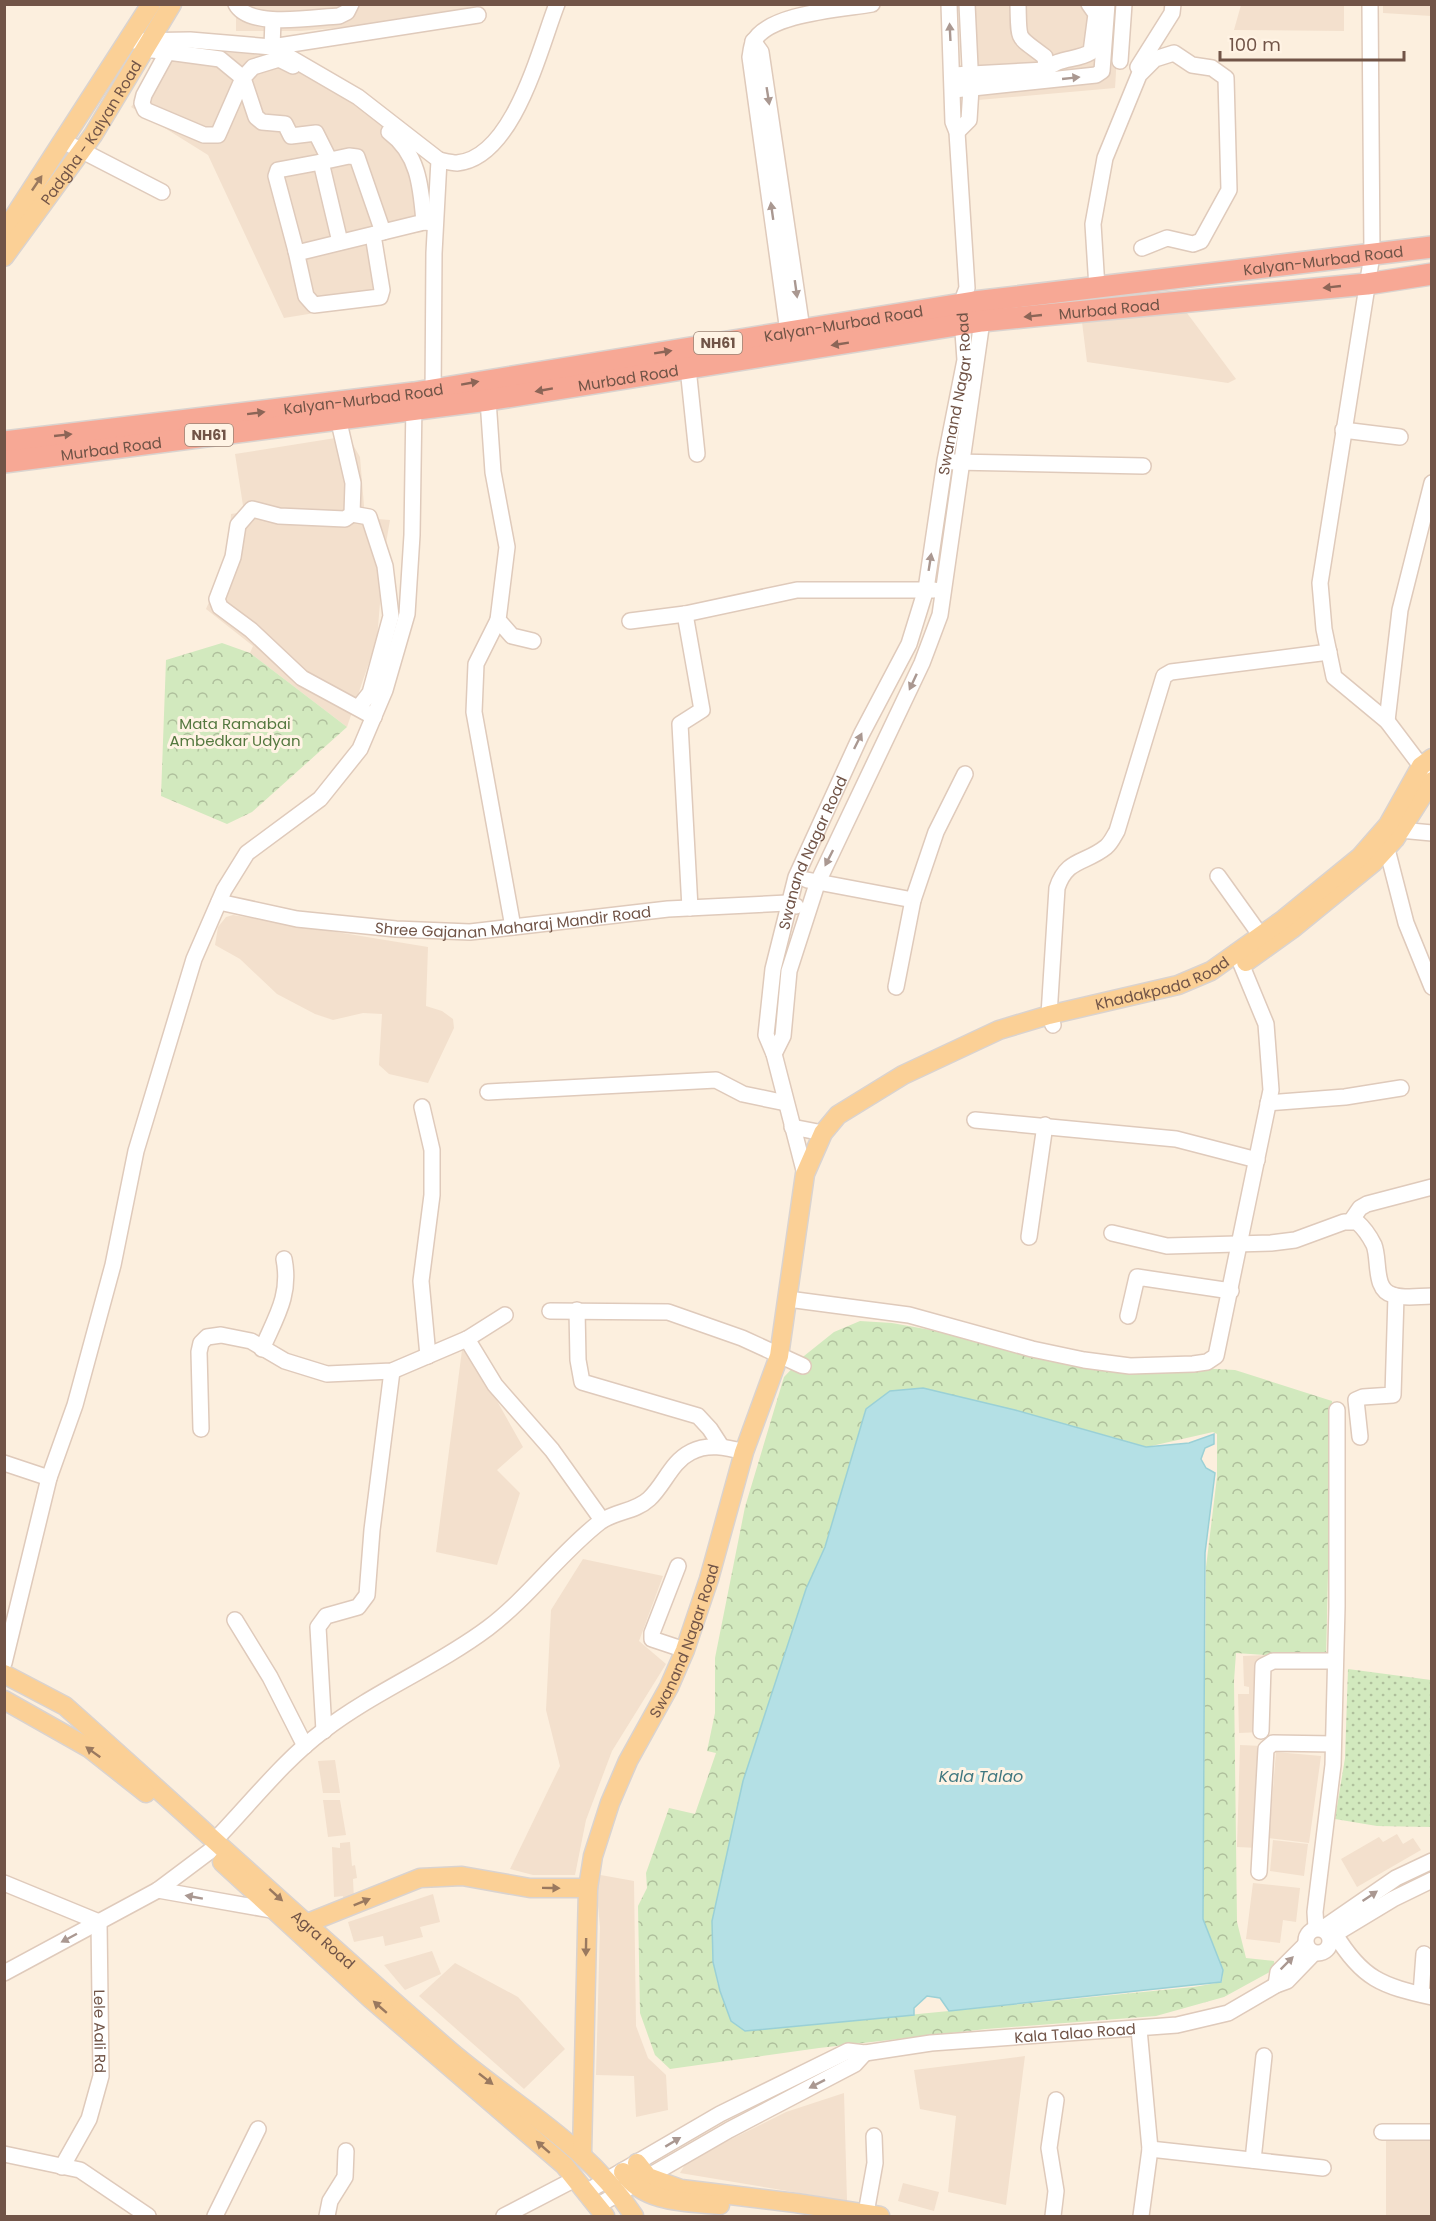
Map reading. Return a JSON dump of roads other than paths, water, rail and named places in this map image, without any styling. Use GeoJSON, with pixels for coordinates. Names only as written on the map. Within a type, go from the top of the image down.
{"type":"FeatureCollection","features":[{"type":"Feature","properties":{"kind":"highway","name":"Kalyan-Murbad Road"},"geometry":{"type":"LineString","coordinates":[[4,442],[193,429],[423,400],[611,370],[795,330],[970,308],[1097,288],[1431,247]]}},
{"type":"Feature","properties":{"kind":"highway","name":"Murbad Road"},"geometry":{"type":"LineString","coordinates":[[4,462],[193,429],[338,418],[423,400],[488,400],[611,370],[688,368],[970,308],[1367,284],[1431,274]]}},
{"type":"Feature","properties":{"kind":"main road"},"geometry":{"type":"LineString","coordinates":[[142,44],[152,4]]}},
{"type":"Feature","properties":{"kind":"main road"},"geometry":{"type":"LineString","coordinates":[[4,232],[25,215],[172,4]]}},
{"type":"Feature","properties":{"kind":"main road","name":"Padgha - Kalyan Road"},"geometry":{"type":"LineString","coordinates":[[4,257],[25,215]]}},
{"type":"Feature","properties":{"kind":"main road","name":"Khadakpada Road"},"geometry":{"type":"LineString","coordinates":[[1382,844],[1388,825],[1428,766]]}},
{"type":"Feature","properties":{"kind":"main road","name":"Khadakpada Road"},"geometry":{"type":"LineString","coordinates":[[827,1128],[842,1123],[910,1082],[1001,1035],[1051,1020],[1182,992],[1240,960],[1345,878],[1400,830],[1431,781]]}},
{"type":"Feature","properties":{"kind":"main road","name":"Khadakpada Road"},"geometry":{"type":"LineString","coordinates":[[1240,960],[1261,936],[1306,909]]}},
{"type":"Feature","properties":{"kind":"main road"},"geometry":{"type":"LineString","coordinates":[[805,1174],[827,1128]]}},
{"type":"Feature","properties":{"kind":"main road","name":"Swanand Nagar Road"},"geometry":{"type":"LineString","coordinates":[[582,2153],[588,1888],[593,1856],[610,1803],[628,1761],[669,1687],[685,1650],[709,1579],[744,1452],[779,1356],[805,1174]]}},
{"type":"Feature","properties":{"kind":"main road","name":"Agra Road"},"geometry":{"type":"LineString","coordinates":[[4,1674],[65,1706],[300,1926],[564,2164],[591,2198]]}},
{"type":"Feature","properties":{"kind":"main road","name":"Agra Road"},"geometry":{"type":"LineString","coordinates":[[4,1700],[89,1748],[212,1845],[271,1910],[300,1926],[452,2053],[582,2153],[628,2179],[634,2217]]}},
{"type":"Feature","properties":{"kind":"main road"},"geometry":{"type":"LineString","coordinates":[[300,1926],[420,1878],[462,1876],[530,1888],[588,1888]]}},
{"type":"Feature","properties":{"kind":"main road"},"geometry":{"type":"LineString","coordinates":[[628,2179],[681,2189],[873,2215]]}},
{"type":"Feature","properties":{"kind":"main road"},"geometry":{"type":"LineString","coordinates":[[628,2179],[667,2201],[826,2217]]}},
{"type":"Feature","properties":{"kind":"street"},"geometry":{"type":"LineString","coordinates":[[236,4],[240,11],[248,15],[273,20],[339,16],[347,12],[351,4]]}},
{"type":"Feature","properties":{"kind":"street"},"geometry":{"type":"LineString","coordinates":[[272,47],[358,97],[439,160],[458,163],[481,155],[496,143],[540,60],[557,4]]}},
{"type":"Feature","properties":{"kind":"street"},"geometry":{"type":"LineString","coordinates":[[795,330],[768,137],[761,52],[753,41],[794,10],[872,4]]}},
{"type":"Feature","properties":{"kind":"street"},"geometry":{"type":"LineString","coordinates":[[949,4],[953,122],[957,132],[970,308]]}},
{"type":"Feature","properties":{"kind":"street"},"geometry":{"type":"LineString","coordinates":[[957,132],[969,120],[971,82],[967,4]]}},
{"type":"Feature","properties":{"kind":"street"},"geometry":{"type":"LineString","coordinates":[[1018,4],[1019,35],[1026,45],[1045,57],[1046,70]]}},
{"type":"Feature","properties":{"kind":"street"},"geometry":{"type":"LineString","coordinates":[[971,82],[1046,70],[1054,62],[1082,57],[1091,52],[1096,14],[1089,4]]}},
{"type":"Feature","properties":{"kind":"street"},"geometry":{"type":"LineString","coordinates":[[953,83],[1096,75],[1102,71],[1107,4]]}},
{"type":"Feature","properties":{"kind":"street"},"geometry":{"type":"LineString","coordinates":[[1120,60],[1124,4]]}},
{"type":"Feature","properties":{"kind":"street"},"geometry":{"type":"LineString","coordinates":[[1124,90],[1172,13],[1173,4]]}},
{"type":"Feature","properties":{"kind":"street"},"geometry":{"type":"LineString","coordinates":[[1370,4],[1372,255],[1320,583],[1324,629],[1334,677],[1387,721],[1428,766]]}},
{"type":"Feature","properties":{"kind":"street"},"geometry":{"type":"LineString","coordinates":[[142,44],[190,40],[272,47],[478,15]]}},
{"type":"Feature","properties":{"kind":"street"},"geometry":{"type":"LineString","coordinates":[[272,47],[273,20]]}},
{"type":"Feature","properties":{"kind":"street"},"geometry":{"type":"LineString","coordinates":[[142,44],[168,51],[220,59],[243,78],[256,117],[262,122],[285,124],[291,135],[316,133],[325,161],[340,242]]}},
{"type":"Feature","properties":{"kind":"street"},"geometry":{"type":"LineString","coordinates":[[4,1663],[49,1478],[75,1405],[113,1265],[136,1150],[194,959],[219,902],[247,853],[321,799],[360,749],[385,690],[407,614],[434,264],[431,223],[421,177],[405,147],[395,136],[279,59],[253,67],[243,78],[218,135],[204,135],[145,110],[142,103],[144,95],[168,51]]}},
{"type":"Feature","properties":{"kind":"street"},"geometry":{"type":"LineString","coordinates":[[1097,288],[1094,224],[1105,158],[1139,75],[1155,59],[1174,52],[1192,65],[1212,68],[1226,78],[1229,190],[1201,241],[1193,243],[1167,238],[1142,248]]}},
{"type":"Feature","properties":{"kind":"street"},"geometry":{"type":"LineString","coordinates":[[72,147],[162,192]]}},
{"type":"Feature","properties":{"kind":"street"},"geometry":{"type":"LineString","coordinates":[[357,157],[378,233],[382,290],[380,297],[314,305],[306,296],[297,251],[276,176],[278,170],[357,157]]}},
{"type":"Feature","properties":{"kind":"street"},"geometry":{"type":"LineString","coordinates":[[431,223],[439,160]]}},
{"type":"Feature","properties":{"kind":"street"},"geometry":{"type":"LineString","coordinates":[[297,251],[431,223]]}},
{"type":"Feature","properties":{"kind":"street","name":"Swanand Nagar Road"},"geometry":{"type":"LineString","coordinates":[[805,1174],[774,1054],[766,1035],[773,969],[787,903],[796,877],[861,735],[909,644],[926,589],[945,461],[965,360],[970,308]]}},
{"type":"Feature","properties":{"kind":"street","name":"Swanand Nagar Road"},"geometry":{"type":"LineString","coordinates":[[774,1054],[783,1036],[789,971],[807,910],[817,884],[927,651],[940,615],[962,463],[970,308]]}},
{"type":"Feature","properties":{"kind":"street"},"geometry":{"type":"LineString","coordinates":[[688,368],[697,454]]}},
{"type":"Feature","properties":{"kind":"street"},"geometry":{"type":"LineString","coordinates":[[488,400],[493,472],[507,546],[498,620],[476,664],[474,712],[513,927]]}},
{"type":"Feature","properties":{"kind":"street"},"geometry":{"type":"LineString","coordinates":[[338,418],[353,483],[352,514]]}},
{"type":"Feature","properties":{"kind":"street"},"geometry":{"type":"LineString","coordinates":[[1343,430],[1400,437]]}},
{"type":"Feature","properties":{"kind":"street"},"geometry":{"type":"LineString","coordinates":[[945,461],[1143,466]]}},
{"type":"Feature","properties":{"kind":"street"},"geometry":{"type":"LineString","coordinates":[[1387,721],[1400,610],[1431,483]]}},
{"type":"Feature","properties":{"kind":"street"},"geometry":{"type":"LineString","coordinates":[[359,707],[370,693],[391,616],[385,566],[369,517],[352,514],[345,519],[279,516],[252,509],[238,525],[233,557],[217,599],[220,607],[251,630],[302,678],[374,717]]}},
{"type":"Feature","properties":{"kind":"street"},"geometry":{"type":"LineString","coordinates":[[938,509],[954,512]]}},
{"type":"Feature","properties":{"kind":"street"},"geometry":{"type":"LineString","coordinates":[[630,621],[685,614],[797,590],[926,589],[943,592]]}},
{"type":"Feature","properties":{"kind":"street"},"geometry":{"type":"LineString","coordinates":[[685,614],[702,710],[680,724],[690,908]]}},
{"type":"Feature","properties":{"kind":"street"},"geometry":{"type":"LineString","coordinates":[[498,620],[512,636],[533,641]]}},
{"type":"Feature","properties":{"kind":"street"},"geometry":{"type":"LineString","coordinates":[[909,644],[927,651]]}},
{"type":"Feature","properties":{"kind":"street"},"geometry":{"type":"LineString","coordinates":[[1051,1020],[1057,888],[1062,874],[1068,867],[1107,846],[1117,831],[1164,676],[1171,672],[1329,652]]}},
{"type":"Feature","properties":{"kind":"street"},"geometry":{"type":"LineString","coordinates":[[896,987],[913,900],[936,832],[965,774]]}},
{"type":"Feature","properties":{"kind":"street"},"geometry":{"type":"LineString","coordinates":[[1400,830],[1431,833]]}},
{"type":"Feature","properties":{"kind":"street"},"geometry":{"type":"LineString","coordinates":[[1382,844],[1431,987]]}},
{"type":"Feature","properties":{"kind":"street"},"geometry":{"type":"LineString","coordinates":[[1218,876],[1261,936]]}},
{"type":"Feature","properties":{"kind":"street"},"geometry":{"type":"LineString","coordinates":[[796,877],[817,884],[913,900]]}},
{"type":"Feature","properties":{"kind":"street","name":"Shree Gajanan Maharaj Mandir Road"},"geometry":{"type":"LineString","coordinates":[[219,902],[297,919],[396,929],[470,932],[690,908],[787,903],[807,910]]}},
{"type":"Feature","properties":{"kind":"street"},"geometry":{"type":"LineString","coordinates":[[1416,948],[1431,947]]}},
{"type":"Feature","properties":{"kind":"street"},"geometry":{"type":"LineString","coordinates":[[788,1299],[909,1315],[1032,1349],[1130,1366],[1193,1364],[1207,1362],[1216,1356],[1271,1090],[1266,1024],[1240,960]]}},
{"type":"Feature","properties":{"kind":"street"},"geometry":{"type":"LineString","coordinates":[[773,969],[789,971]]}},
{"type":"Feature","properties":{"kind":"street"},"geometry":{"type":"LineString","coordinates":[[770,1011],[786,1012]]}},
{"type":"Feature","properties":{"kind":"street"},"geometry":{"type":"LineString","coordinates":[[488,1092],[716,1080],[743,1095],[786,1103]]}},
{"type":"Feature","properties":{"kind":"street"},"geometry":{"type":"LineString","coordinates":[[1268,1103],[1345,1097],[1401,1088]]}},
{"type":"Feature","properties":{"kind":"street"},"geometry":{"type":"LineString","coordinates":[[422,1107],[432,1150],[432,1195],[421,1281],[428,1356]]}},
{"type":"Feature","properties":{"kind":"street"},"geometry":{"type":"LineString","coordinates":[[975,1120],[1176,1138],[1257,1160]]}},
{"type":"Feature","properties":{"kind":"street"},"geometry":{"type":"LineString","coordinates":[[1029,1237],[1045,1125]]}},
{"type":"Feature","properties":{"kind":"street"},"geometry":{"type":"LineString","coordinates":[[792,1128],[827,1128]]}},
{"type":"Feature","properties":{"kind":"street"},"geometry":{"type":"LineString","coordinates":[[1112,1233],[1167,1246],[1295,1240],[1352,1221],[1360,1208],[1367,1204],[1431,1187]]}},
{"type":"Feature","properties":{"kind":"street"},"geometry":{"type":"LineString","coordinates":[[1352,1221],[1363,1227],[1374,1246],[1380,1282],[1385,1290],[1396,1296],[1431,1296]]}},
{"type":"Feature","properties":{"kind":"street"},"geometry":{"type":"LineString","coordinates":[[262,1349],[285,1297],[288,1284],[284,1259]]}},
{"type":"Feature","properties":{"kind":"street"},"geometry":{"type":"LineString","coordinates":[[1128,1316],[1137,1277],[1231,1291]]}},
{"type":"Feature","properties":{"kind":"street"},"geometry":{"type":"LineString","coordinates":[[1360,1437],[1356,1400],[1363,1397],[1394,1395],[1396,1296]]}},
{"type":"Feature","properties":{"kind":"street"},"geometry":{"type":"LineString","coordinates":[[577,1310],[578,1360],[582,1382],[698,1416],[721,1446]]}},
{"type":"Feature","properties":{"kind":"street"},"geometry":{"type":"LineString","coordinates":[[550,1311],[668,1311],[742,1338],[803,1366]]}},
{"type":"Feature","properties":{"kind":"street"},"geometry":{"type":"LineString","coordinates":[[201,1429],[199,1352],[201,1343],[207,1337],[221,1335],[251,1341],[285,1361],[327,1374],[392,1371],[467,1339],[505,1315]]}},
{"type":"Feature","properties":{"kind":"street"},"geometry":{"type":"LineString","coordinates":[[467,1339],[495,1385],[552,1450],[602,1520]]}},
{"type":"Feature","properties":{"kind":"street"},"geometry":{"type":"LineString","coordinates":[[324,1731],[318,1627],[327,1616],[358,1607],[367,1595],[372,1530],[392,1371]]}},
{"type":"Feature","properties":{"kind":"street"},"geometry":{"type":"LineString","coordinates":[[1336,1410],[1333,1740],[1314,1912],[1326,1932],[1372,1978],[1426,1995],[1424,1954]]}},
{"type":"Feature","properties":{"kind":"street"},"geometry":{"type":"LineString","coordinates":[[4,1972],[158,1890],[212,1845],[305,1746],[396,1682],[444,1658],[490,1627],[602,1520],[632,1510],[648,1500],[677,1461],[692,1451],[721,1446],[744,1452]]}},
{"type":"Feature","properties":{"kind":"street"},"geometry":{"type":"LineString","coordinates":[[4,1463],[49,1478]]}},
{"type":"Feature","properties":{"kind":"street"},"geometry":{"type":"LineString","coordinates":[[678,1566],[652,1633],[652,1639],[685,1650]]}},
{"type":"Feature","properties":{"kind":"street"},"geometry":{"type":"LineString","coordinates":[[235,1620],[264,1667],[305,1746]]}},
{"type":"Feature","properties":{"kind":"street"},"geometry":{"type":"LineString","coordinates":[[1261,1731],[1263,1666],[1273,1661],[1335,1661]]}},
{"type":"Feature","properties":{"kind":"street"},"geometry":{"type":"LineString","coordinates":[[1280,1736],[1333,1740]]}},
{"type":"Feature","properties":{"kind":"street"},"geometry":{"type":"LineString","coordinates":[[1259,1872],[1266,1749],[1273,1743],[1333,1740]]}},
{"type":"Feature","properties":{"kind":"street"},"geometry":{"type":"LineString","coordinates":[[1326,1932],[1396,1878],[1430,1865]]}},
{"type":"Feature","properties":{"kind":"street"},"geometry":{"type":"LineString","coordinates":[[1326,1932],[1328,1948],[1310,1948],[1307,1934],[1326,1932],[1431,1880]]}},
{"type":"Feature","properties":{"kind":"street"},"geometry":{"type":"LineString","coordinates":[[4,1883],[99,1922]]}},
{"type":"Feature","properties":{"kind":"street"},"geometry":{"type":"LineString","coordinates":[[158,1890],[271,1910]]}},
{"type":"Feature","properties":{"kind":"street","name":"Lele Aali Rd"},"geometry":{"type":"LineString","coordinates":[[62,2167],[89,2119],[101,2076],[99,1922]]}},
{"type":"Feature","properties":{"kind":"street","name":"Kala Talao Road"},"geometry":{"type":"LineString","coordinates":[[628,2179],[720,2114],[848,2051],[866,2053],[931,2043],[1177,2025],[1228,2013],[1287,1981],[1310,1948]]}},
{"type":"Feature","properties":{"kind":"street"},"geometry":{"type":"LineString","coordinates":[[1139,2029],[1150,2149],[1142,2217]]}},
{"type":"Feature","properties":{"kind":"street","name":"Kala Talao Road"},"geometry":{"type":"LineString","coordinates":[[504,2217],[591,2198],[729,2130],[855,2064],[866,2053]]}},
{"type":"Feature","properties":{"kind":"street"},"geometry":{"type":"LineString","coordinates":[[1253,2160],[1264,2056]]}},
{"type":"Feature","properties":{"kind":"street"},"geometry":{"type":"LineString","coordinates":[[1053,2217],[1056,2191],[1049,2148],[1056,2100]]}},
{"type":"Feature","properties":{"kind":"street"},"geometry":{"type":"LineString","coordinates":[[720,2114],[729,2130]]}},
{"type":"Feature","properties":{"kind":"street"},"geometry":{"type":"LineString","coordinates":[[215,2217],[258,2129]]}},
{"type":"Feature","properties":{"kind":"street"},"geometry":{"type":"LineString","coordinates":[[1382,2132],[1431,2132]]}},
{"type":"Feature","properties":{"kind":"street"},"geometry":{"type":"LineString","coordinates":[[873,2215],[874,2136]]}},
{"type":"Feature","properties":{"kind":"street"},"geometry":{"type":"LineString","coordinates":[[1150,2149],[1323,2168]]}},
{"type":"Feature","properties":{"kind":"street"},"geometry":{"type":"LineString","coordinates":[[327,2217],[330,2201],[345,2176],[346,2151]]}},
{"type":"Feature","properties":{"kind":"street"},"geometry":{"type":"LineString","coordinates":[[4,2154],[80,2170],[148,2217]]}},
{"type":"Feature","properties":{"kind":"water","name":"Kala Talao"},"geometry":{"type":"Polygon","coordinates":[[[923,1388],[1015,1410],[1146,1447],[1189,1443],[1214,1434],[1214,1444],[1205,1448],[1201,1459],[1206,1468],[1215,1473],[1205,1553],[1203,1919],[1223,1970],[1221,1982],[949,2011],[940,1998],[927,1996],[914,2008],[914,2015],[745,2031],[731,2021],[720,1991],[713,1962],[712,1921],[743,1781],[806,1589],[825,1547],[866,1409],[890,1391],[923,1388]]]}},
{"type":"Feature","properties":{"kind":"park label","name":"Mata Ramabai Ambedkar Udyan"},"geometry":{"type":"Point","coordinates":[235,732]}}]}
